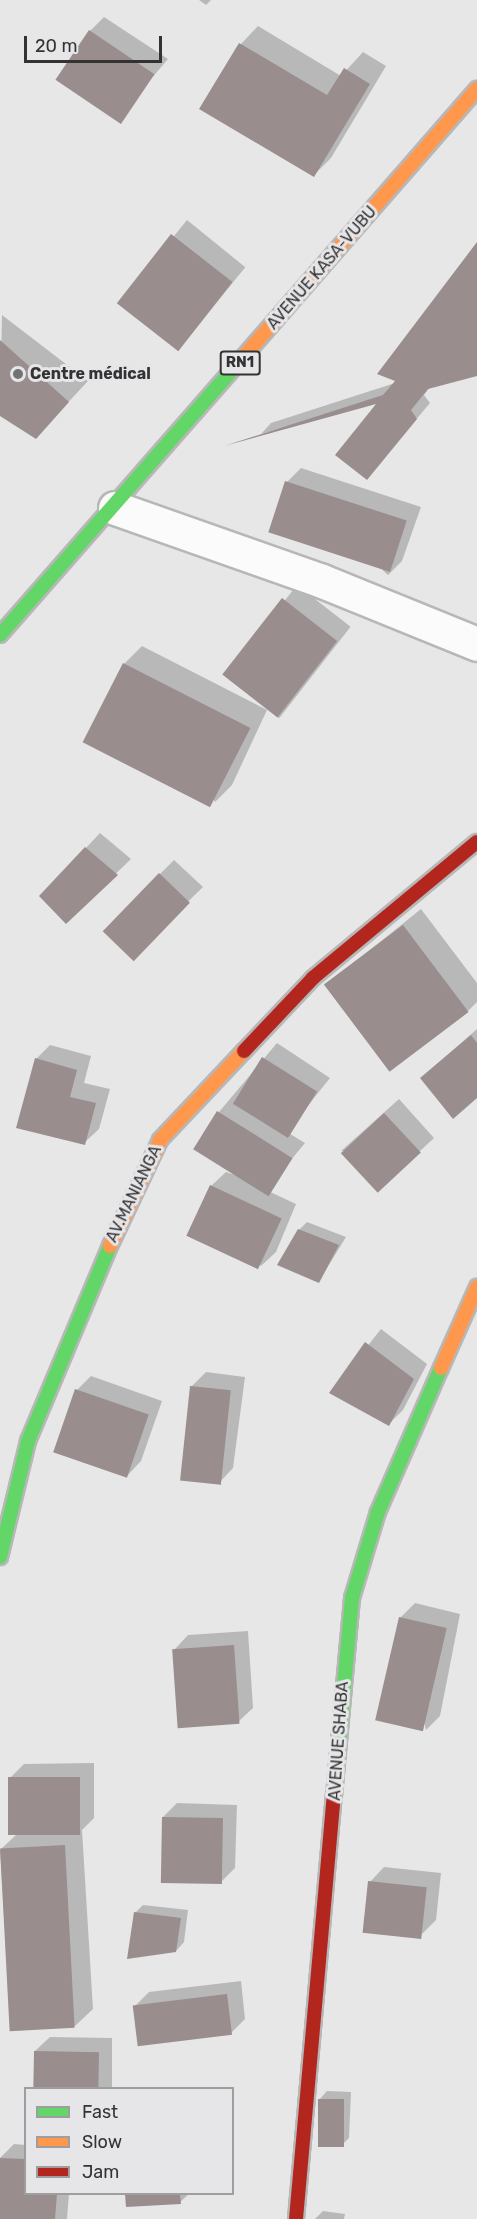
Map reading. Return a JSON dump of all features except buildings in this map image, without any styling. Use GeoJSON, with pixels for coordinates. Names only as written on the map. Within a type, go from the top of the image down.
{"type":"FeatureCollection","features":[{"type":"Feature","properties":{"kind":"main road","name":"AVENUE KASA-VUBU"},"geometry":{"type":"LineString","coordinates":[[0,635],[114,508],[477,89]]}},
{"type":"Feature","properties":{"kind":"main road","name":"AV.MANIANGA"},"geometry":{"type":"LineString","coordinates":[[0,1557],[28,1441],[93,1282],[160,1140],[313,978],[477,842]]}},
{"type":"Feature","properties":{"kind":"main road","name":"AVENUE SHABA"},"geometry":{"type":"LineString","coordinates":[[296,2219],[352,1598],[378,1512],[477,1287]]}},
{"type":"Feature","properties":{"kind":"street"},"geometry":{"type":"LineString","coordinates":[[114,508],[322,581],[477,644]]}},
{"type":"Feature","properties":{"kind":"traffic: fast"},"geometry":{"type":"LineString","coordinates":[[0,635],[238,363]]}},
{"type":"Feature","properties":{"kind":"traffic: fast"},"geometry":{"type":"LineString","coordinates":[[0,1557],[28,1441],[110,1246]]}},
{"type":"Feature","properties":{"kind":"traffic: fast"},"geometry":{"type":"LineString","coordinates":[[334,1796],[352,1598],[378,1512],[441,1368]]}},
{"type":"Feature","properties":{"kind":"traffic: slow"},"geometry":{"type":"LineString","coordinates":[[238,363],[477,89]]}},
{"type":"Feature","properties":{"kind":"traffic: slow"},"geometry":{"type":"LineString","coordinates":[[110,1246],[160,1140],[244,1051]]}},
{"type":"Feature","properties":{"kind":"traffic: slow"},"geometry":{"type":"LineString","coordinates":[[441,1368],[477,1287]]}},
{"type":"Feature","properties":{"kind":"traffic: jam"},"geometry":{"type":"LineString","coordinates":[[244,1051],[313,978],[477,842]]}},
{"type":"Feature","properties":{"kind":"traffic: jam"},"geometry":{"type":"LineString","coordinates":[[296,2219],[334,1796]]}},
{"type":"Feature","properties":{"kind":"place","name":"Centre médical"},"geometry":{"type":"Point","coordinates":[18,374]}}]}
